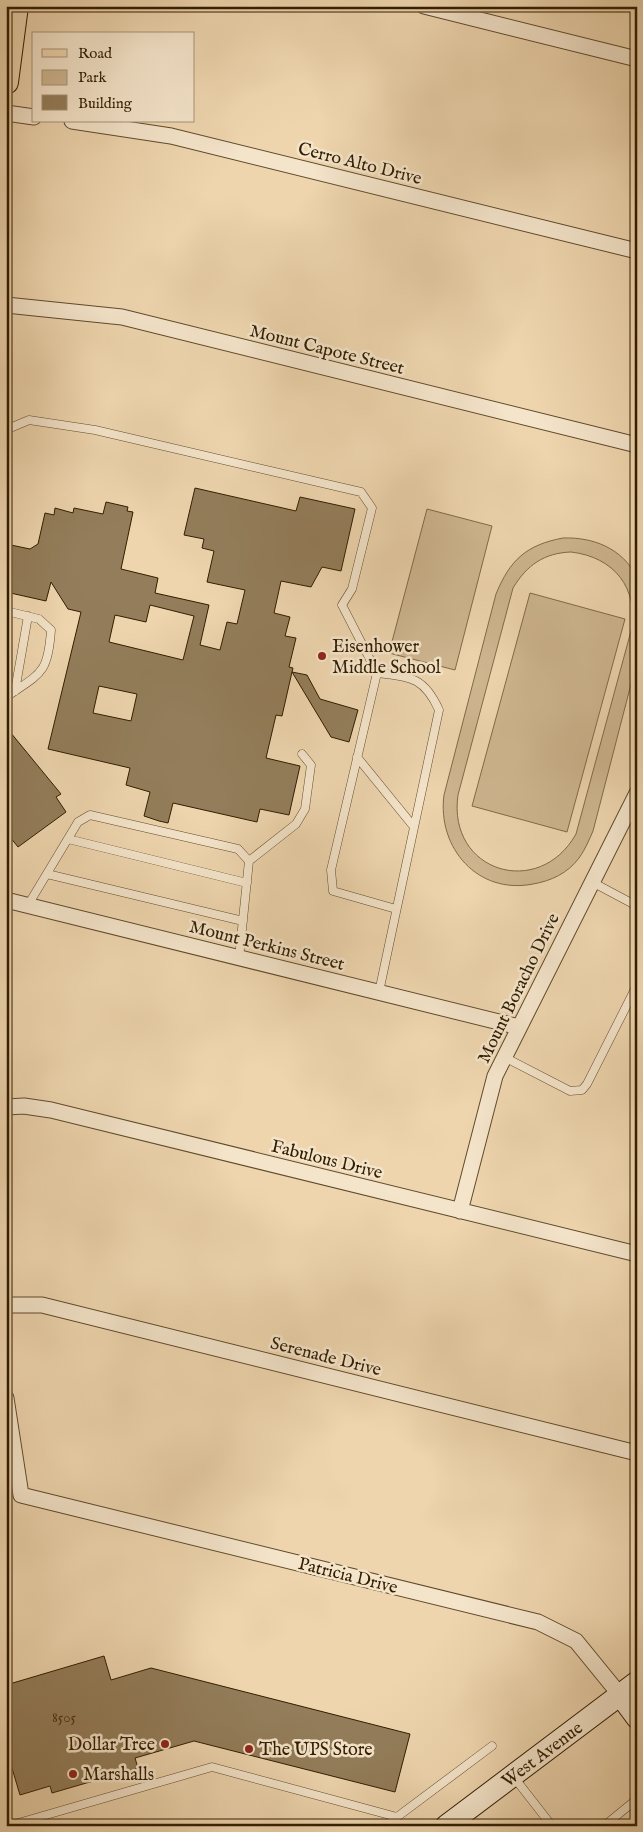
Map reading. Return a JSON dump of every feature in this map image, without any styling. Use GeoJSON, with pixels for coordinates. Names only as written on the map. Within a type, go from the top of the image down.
{"type":"FeatureCollection","features":[{"type":"Feature","properties":{"kind":"main road"},"geometry":{"type":"LineString","coordinates":[[6,82],[16,6]]}},
{"type":"Feature","properties":{"kind":"main road","name":"West Avenue"},"geometry":{"type":"LineString","coordinates":[[446,1826],[637,1682]]}},
{"type":"Feature","properties":{"kind":"main road","name":"Patricia Drive"},"geometry":{"type":"LineString","coordinates":[[620,1695],[637,1718]]}},
{"type":"Feature","properties":{"kind":"street"},"geometry":{"type":"LineString","coordinates":[[424,6],[637,59]]}},
{"type":"Feature","properties":{"kind":"street"},"geometry":{"type":"LineString","coordinates":[[6,113],[32,117]]}},
{"type":"Feature","properties":{"kind":"street","name":"Cerro Alto Drive"},"geometry":{"type":"LineString","coordinates":[[79,122],[171,136],[637,250]]}},
{"type":"Feature","properties":{"kind":"street","name":"Mount Capote Street"},"geometry":{"type":"LineString","coordinates":[[6,305],[122,317],[637,445]]}},
{"type":"Feature","properties":{"kind":"street","name":"Mount Boracho Drive"},"geometry":{"type":"LineString","coordinates":[[460,1211],[488,1099],[504,1057],[637,793]]}},
{"type":"Feature","properties":{"kind":"street","name":"Mount Perkins Street"},"geometry":{"type":"LineString","coordinates":[[6,900],[519,1026]]}},
{"type":"Feature","properties":{"kind":"street","name":"Fabulous Drive"},"geometry":{"type":"LineString","coordinates":[[6,1107],[24,1106],[51,1110],[637,1254]]}},
{"type":"Feature","properties":{"kind":"street","name":"Serenade Drive"},"geometry":{"type":"LineString","coordinates":[[6,1305],[42,1305],[637,1453]]}},
{"type":"Feature","properties":{"kind":"street","name":"Patricia Drive"},"geometry":{"type":"LineString","coordinates":[[6,1398],[21,1495],[538,1622],[576,1641],[620,1695]]}},
{"type":"Feature","properties":{"kind":"lane"},"geometry":{"type":"LineString","coordinates":[[6,428],[29,420],[95,430],[361,492],[372,508],[352,589],[342,605],[377,672],[330,870],[333,891],[396,909]]}},
{"type":"Feature","properties":{"kind":"lane"},"geometry":{"type":"LineString","coordinates":[[6,612],[39,619],[51,630],[49,656],[40,673],[6,697]]}},
{"type":"Feature","properties":{"kind":"lane"},"geometry":{"type":"LineString","coordinates":[[14,691],[28,616]]}},
{"type":"Feature","properties":{"kind":"lane"},"geometry":{"type":"LineString","coordinates":[[377,672],[402,676],[420,682],[430,692],[438,710],[379,992]]}},
{"type":"Feature","properties":{"kind":"lane"},"geometry":{"type":"LineString","coordinates":[[239,958],[249,861],[296,824],[305,809],[311,765],[302,754]]}},
{"type":"Feature","properties":{"kind":"lane"},"geometry":{"type":"LineString","coordinates":[[357,757],[414,827]]}},
{"type":"Feature","properties":{"kind":"lane"},"geometry":{"type":"LineString","coordinates":[[28,906],[78,822],[90,815],[238,849],[249,861]]}},
{"type":"Feature","properties":{"kind":"lane"},"geometry":{"type":"LineString","coordinates":[[68,839],[247,883]]}},
{"type":"Feature","properties":{"kind":"lane"},"geometry":{"type":"LineString","coordinates":[[47,874],[243,921]]}},
{"type":"Feature","properties":{"kind":"lane"},"geometry":{"type":"LineString","coordinates":[[592,882],[637,906]]}},
{"type":"Feature","properties":{"kind":"lane"},"geometry":{"type":"LineString","coordinates":[[504,1057],[570,1091],[582,1090],[587,1084],[637,985]]}},
{"type":"Feature","properties":{"kind":"lane"},"geometry":{"type":"LineString","coordinates":[[385,1826],[492,1746]]}},
{"type":"Feature","properties":{"kind":"lane"},"geometry":{"type":"LineString","coordinates":[[8,1826],[212,1767],[397,1817]]}},
{"type":"Feature","properties":{"kind":"lane"},"geometry":{"type":"LineString","coordinates":[[513,1776],[552,1826]]}},
{"type":"Feature","properties":{"kind":"lane"},"geometry":{"type":"LineString","coordinates":[[604,1826],[637,1799]]}},
{"type":"Feature","properties":{"kind":"green space"},"geometry":{"type":"Polygon","coordinates":[[[427,509],[492,526],[455,670],[389,653],[427,509]]]}},
{"type":"Feature","properties":{"kind":"green space"},"geometry":{"type":"Polygon","coordinates":[[[574,538],[596,542],[615,552],[631,567],[637,577],[637,661],[593,831],[585,848],[575,863],[559,876],[540,883],[513,886],[495,882],[479,875],[465,864],[447,833],[444,795],[496,594],[501,582],[521,556],[529,550],[550,541],[574,538]],[[571,552],[544,558],[530,567],[513,588],[458,795],[458,821],[467,843],[481,859],[499,868],[520,871],[540,867],[560,854],[576,834],[631,631],[632,615],[631,601],[627,588],[620,577],[600,560],[571,552]]]}},
{"type":"Feature","properties":{"kind":"green space"},"geometry":{"type":"Polygon","coordinates":[[[530,593],[625,619],[567,832],[472,806],[530,593]]]}},
{"type":"Feature","properties":{"kind":"building"},"geometry":{"type":"Polygon","coordinates":[[[195,488],[296,511],[300,497],[355,509],[341,571],[322,567],[311,587],[281,581],[274,613],[290,617],[285,636],[296,638],[289,667],[293,668],[282,716],[276,715],[266,758],[300,766],[289,815],[260,809],[257,822],[173,803],[168,823],[159,821],[144,816],[150,792],[126,785],[130,768],[48,749],[81,612],[68,609],[51,582],[46,601],[6,592],[6,544],[30,549],[38,544],[45,513],[54,515],[55,508],[73,513],[74,508],[103,514],[106,502],[128,507],[127,511],[133,512],[121,569],[158,578],[155,593],[209,605],[200,645],[220,650],[227,622],[237,624],[245,590],[207,582],[214,551],[202,548],[204,539],[184,535],[195,488]],[[150,605],[146,622],[115,615],[109,642],[183,660],[194,616],[150,605]],[[99,686],[93,713],[131,721],[137,694],[99,686]]]}},
{"type":"Feature","properties":{"kind":"building"},"geometry":{"type":"Polygon","coordinates":[[[292,672],[307,675],[320,699],[358,710],[349,742],[331,737],[292,672]]]}},
{"type":"Feature","properties":{"kind":"building"},"geometry":{"type":"Polygon","coordinates":[[[6,727],[61,794],[56,797],[66,812],[18,847],[6,832],[6,727]]]}},
{"type":"Feature","properties":{"kind":"building"},"geometry":{"type":"Polygon","coordinates":[[[104,1656],[111,1680],[151,1668],[410,1734],[395,1792],[194,1741],[135,1758],[138,1768],[52,1793],[50,1786],[20,1795],[6,1748],[6,1685],[104,1656]]]}},
{"type":"Feature","properties":{"kind":"place","name":"Eisenhower Middle School"},"geometry":{"type":"Point","coordinates":[322,656]}},
{"type":"Feature","properties":{"kind":"place","name":"Dollar Tree"},"geometry":{"type":"Point","coordinates":[165,1744]}},
{"type":"Feature","properties":{"kind":"place","name":"The UPS Store"},"geometry":{"type":"Point","coordinates":[249,1749]}},
{"type":"Feature","properties":{"kind":"place","name":"Marshalls"},"geometry":{"type":"Point","coordinates":[73,1774]}}]}
